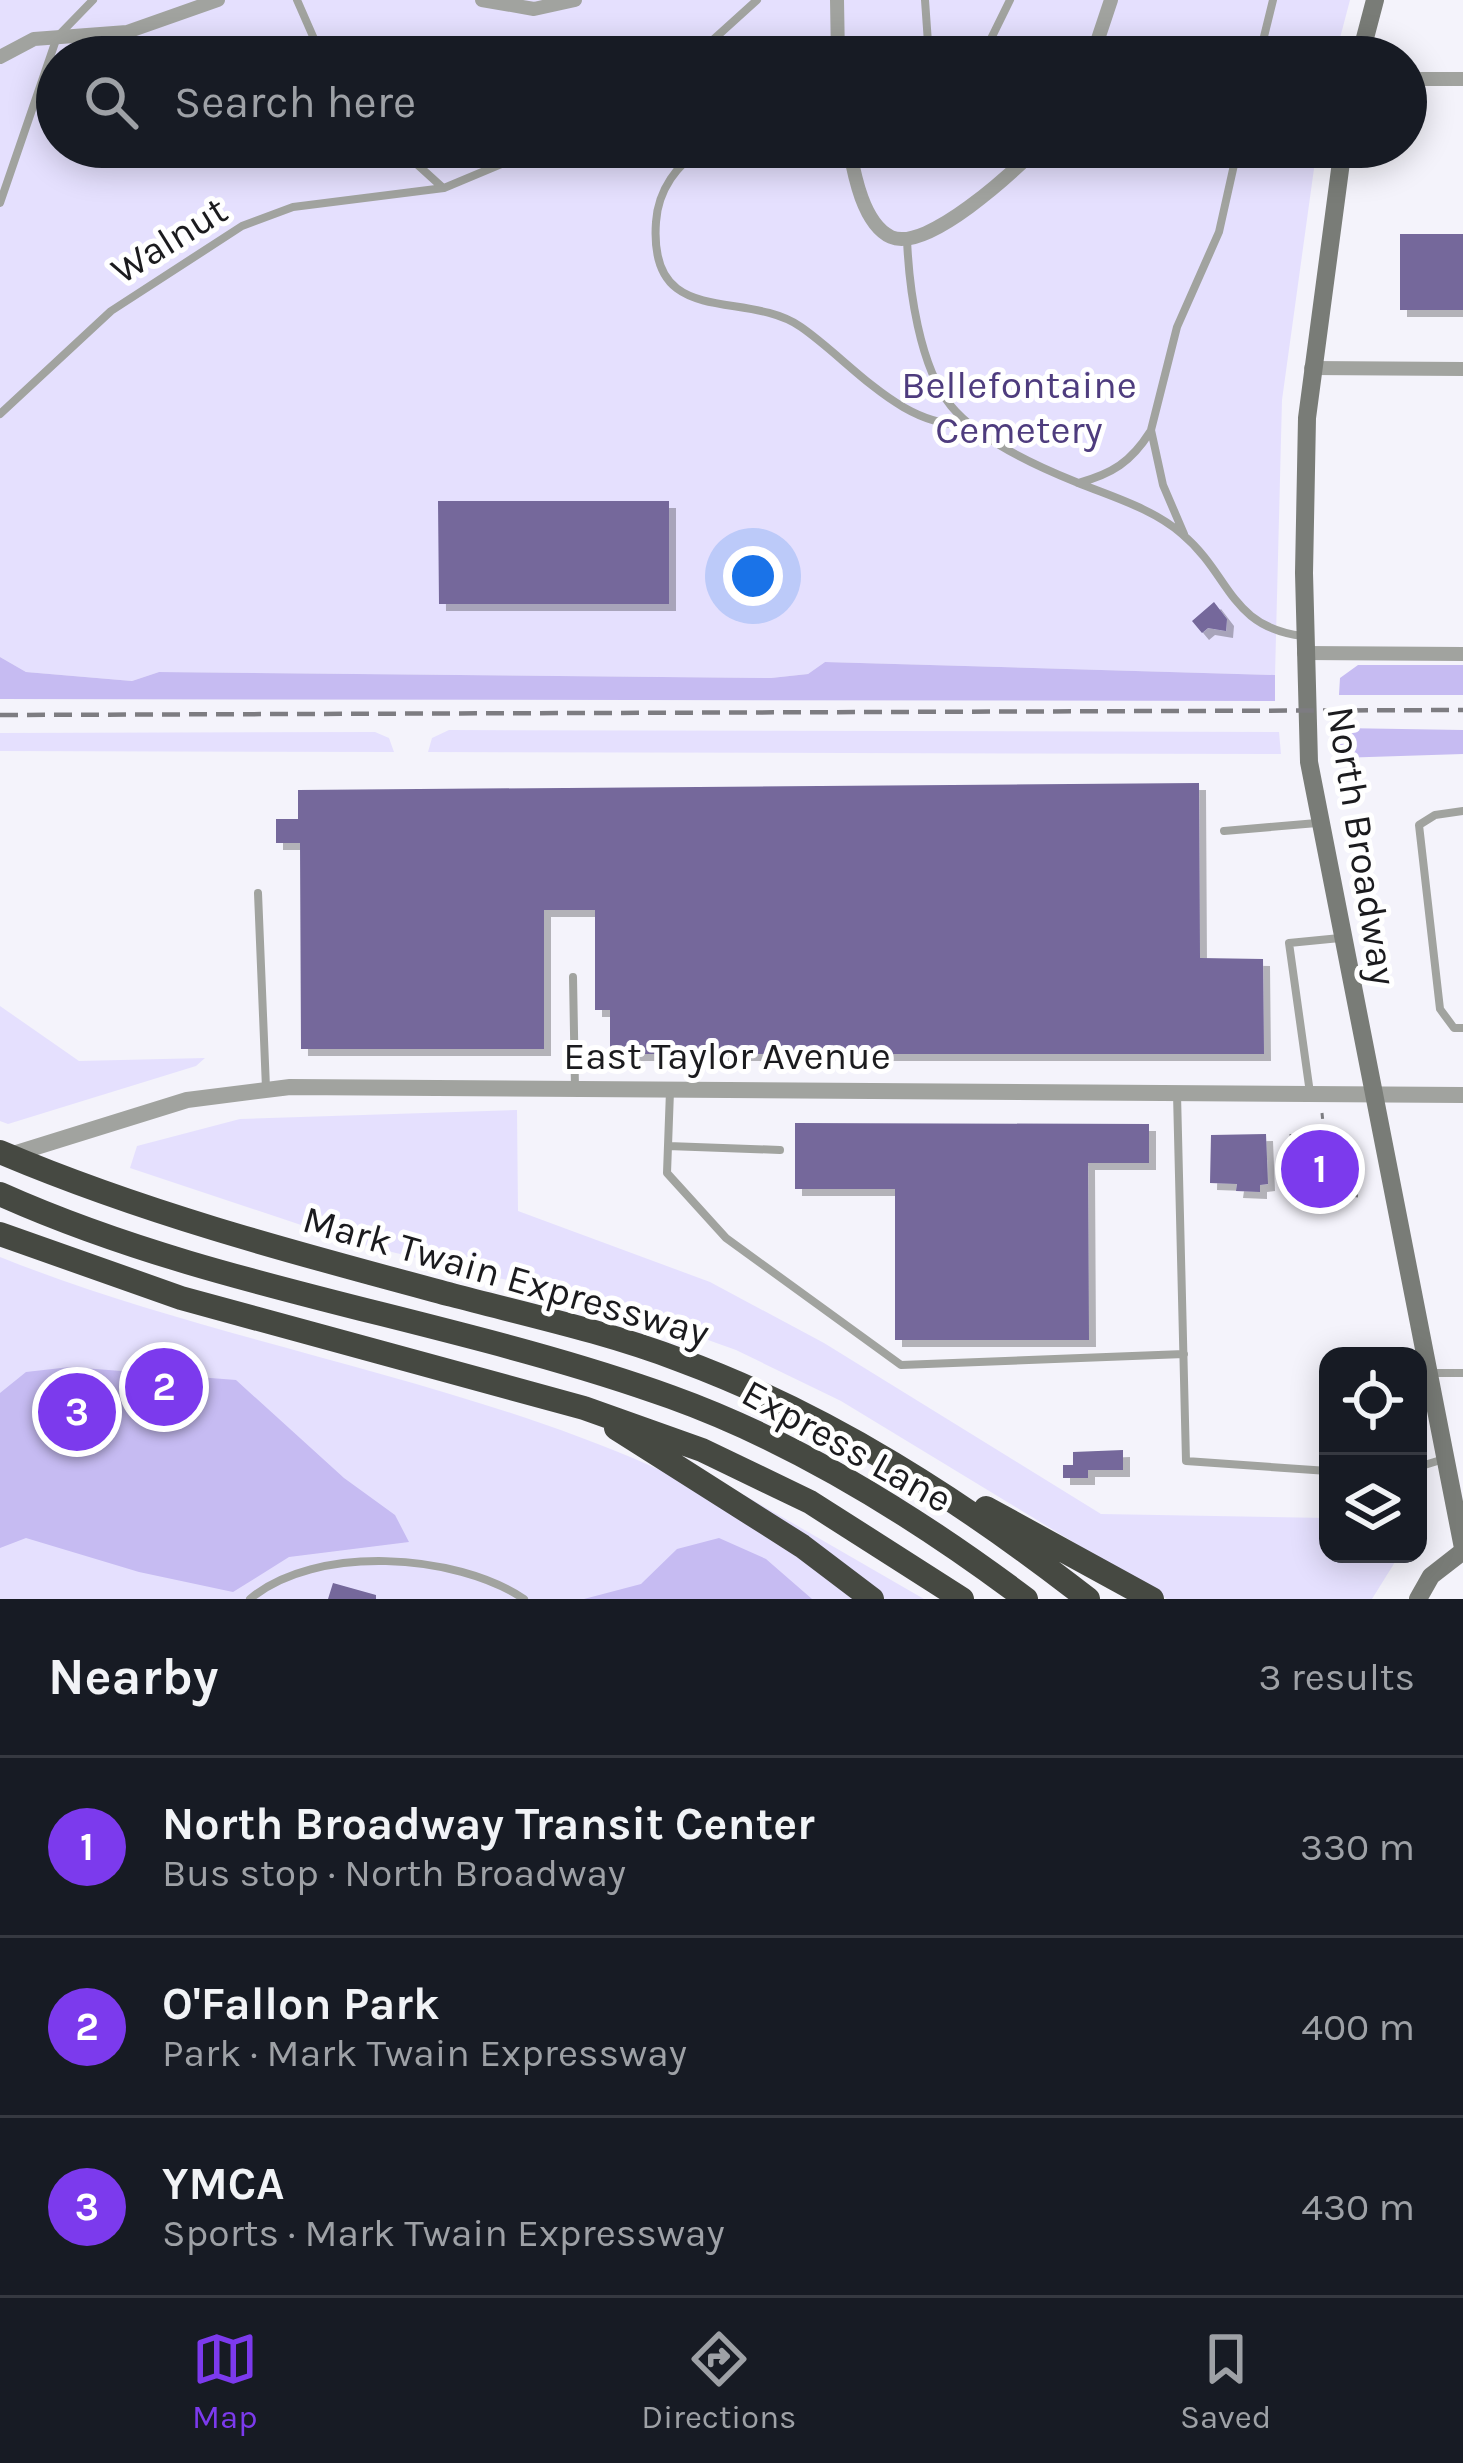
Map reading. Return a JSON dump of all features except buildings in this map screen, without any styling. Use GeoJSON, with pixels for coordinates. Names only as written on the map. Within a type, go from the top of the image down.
{"type":"FeatureCollection","features":[{"type":"Feature","properties":{"kind":"highway"},"geometry":{"type":"LineString","coordinates":[[0,1134],[97,1191]]}},
{"type":"Feature","properties":{"kind":"highway","name":"Mark Twain Expressway"},"geometry":{"type":"LineString","coordinates":[[0,1155],[215,1229],[680,1359],[793,1409],[899,1468],[1002,1534],[1088,1599]]}},
{"type":"Feature","properties":{"kind":"highway","name":"Express Lane"},"geometry":{"type":"LineString","coordinates":[[0,1194],[180,1259],[675,1398],[839,1477],[1027,1599]]}},
{"type":"Feature","properties":{"kind":"highway"},"geometry":{"type":"LineString","coordinates":[[0,1234],[238,1315],[584,1408],[757,1474],[861,1532],[962,1599]]}},
{"type":"Feature","properties":{"kind":"highway"},"geometry":{"type":"LineString","coordinates":[[584,1408],[802,1546],[872,1599]]}},
{"type":"Feature","properties":{"kind":"highway"},"geometry":{"type":"LineString","coordinates":[[899,1468],[1087,1559],[1152,1599]]}},
{"type":"Feature","properties":{"kind":"main road"},"geometry":{"type":"LineString","coordinates":[[1366,36],[1375,0]]}},
{"type":"Feature","properties":{"kind":"main road","name":"North Broadway"},"geometry":{"type":"LineString","coordinates":[[1339,168],[1311,368],[1304,645],[1307,739],[1318,823],[1422,1347]]}},
{"type":"Feature","properties":{"kind":"main road","name":"North Broadway"},"geometry":{"type":"LineString","coordinates":[[1427,1373],[1463,1550]]}},
{"type":"Feature","properties":{"kind":"main road"},"geometry":{"type":"LineString","coordinates":[[1418,1599],[1431,1576],[1463,1550]]}},
{"type":"Feature","properties":{"kind":"street"},"geometry":{"type":"LineString","coordinates":[[70,36],[127,32],[218,0]]}},
{"type":"Feature","properties":{"kind":"street"},"geometry":{"type":"LineString","coordinates":[[482,0],[534,10],[575,0]]}},
{"type":"Feature","properties":{"kind":"street"},"geometry":{"type":"LineString","coordinates":[[837,0],[838,36]]}},
{"type":"Feature","properties":{"kind":"street"},"geometry":{"type":"LineString","coordinates":[[1099,36],[1112,0]]}},
{"type":"Feature","properties":{"kind":"street"},"geometry":{"type":"LineString","coordinates":[[0,57],[13,47],[36,42]]}},
{"type":"Feature","properties":{"kind":"street"},"geometry":{"type":"LineString","coordinates":[[1427,80],[1463,79]]}},
{"type":"Feature","properties":{"kind":"street"},"geometry":{"type":"LineString","coordinates":[[856,168],[875,225],[893,238],[907,239],[977,202],[1015,168]]}},
{"type":"Feature","properties":{"kind":"street"},"geometry":{"type":"LineString","coordinates":[[1311,368],[1463,369]]}},
{"type":"Feature","properties":{"kind":"street"},"geometry":{"type":"LineString","coordinates":[[1304,645],[1463,654]]}},
{"type":"Feature","properties":{"kind":"street","name":"East Taylor Avenue"},"geometry":{"type":"LineString","coordinates":[[0,1155],[187,1100],[266,1088],[1463,1095]]}},
{"type":"Feature","properties":{"kind":"lane"},"geometry":{"type":"LineString","coordinates":[[57,36],[93,0]]}},
{"type":"Feature","properties":{"kind":"lane"},"geometry":{"type":"LineString","coordinates":[[297,0],[313,36]]}},
{"type":"Feature","properties":{"kind":"lane"},"geometry":{"type":"LineString","coordinates":[[717,36],[757,0]]}},
{"type":"Feature","properties":{"kind":"lane"},"geometry":{"type":"LineString","coordinates":[[925,0],[928,36]]}},
{"type":"Feature","properties":{"kind":"lane"},"geometry":{"type":"LineString","coordinates":[[992,36],[1010,0]]}},
{"type":"Feature","properties":{"kind":"lane"},"geometry":{"type":"LineString","coordinates":[[1264,36],[1273,0]]}},
{"type":"Feature","properties":{"kind":"lane"},"geometry":{"type":"LineString","coordinates":[[0,202],[36,96]]}},
{"type":"Feature","properties":{"kind":"lane"},"geometry":{"type":"LineString","coordinates":[[421,168],[443,188]]}},
{"type":"Feature","properties":{"kind":"lane","name":"Walnut"},"geometry":{"type":"LineString","coordinates":[[0,415],[112,311],[242,226],[293,207],[443,188],[491,168]]}},
{"type":"Feature","properties":{"kind":"lane"},"geometry":{"type":"LineString","coordinates":[[683,168],[667,184],[656,220],[659,258],[674,286],[698,302],[776,313],[911,412],[947,426],[975,424]]}},
{"type":"Feature","properties":{"kind":"lane"},"geometry":{"type":"LineString","coordinates":[[1078,483],[1110,474],[1137,453],[1151,430],[1177,327],[1219,232],[1233,168]]}},
{"type":"Feature","properties":{"kind":"lane"},"geometry":{"type":"LineString","coordinates":[[907,239],[908,268],[933,371],[952,407],[1078,483],[1149,512],[1185,536]]}},
{"type":"Feature","properties":{"kind":"lane"},"geometry":{"type":"LineString","coordinates":[[1151,430],[1163,485],[1185,536],[1251,619],[1304,645]]}},
{"type":"Feature","properties":{"kind":"lane"},"geometry":{"type":"LineString","coordinates":[[1463,812],[1435,815],[1419,825],[1440,1009],[1444,1019],[1463,1028]]}},
{"type":"Feature","properties":{"kind":"lane"},"geometry":{"type":"LineString","coordinates":[[1224,831],[1318,823]]}},
{"type":"Feature","properties":{"kind":"lane"},"geometry":{"type":"LineString","coordinates":[[258,893],[266,1088]]}},
{"type":"Feature","properties":{"kind":"lane"},"geometry":{"type":"LineString","coordinates":[[1310,1093],[1289,943],[1340,938]]}},
{"type":"Feature","properties":{"kind":"lane"},"geometry":{"type":"LineString","coordinates":[[573,976],[575,1088]]}},
{"type":"Feature","properties":{"kind":"lane"},"geometry":{"type":"LineString","coordinates":[[670,1089],[668,1173],[726,1238],[901,1365],[1184,1354]]}},
{"type":"Feature","properties":{"kind":"lane"},"geometry":{"type":"LineString","coordinates":[[1177,1092],[1186,1461],[1319,1470]]}},
{"type":"Feature","properties":{"kind":"lane"},"geometry":{"type":"LineString","coordinates":[[668,1147],[780,1150]]}},
{"type":"Feature","properties":{"kind":"lane"},"geometry":{"type":"LineString","coordinates":[[1427,1373],[1463,1373]]}},
{"type":"Feature","properties":{"kind":"lane"},"geometry":{"type":"LineString","coordinates":[[1427,1464],[1444,1459]]}},
{"type":"Feature","properties":{"kind":"lane"},"geometry":{"type":"LineString","coordinates":[[250,1599],[261,1589],[326,1568],[393,1559],[465,1575],[524,1599]]}},
{"type":"Feature","properties":{"kind":"path"},"geometry":{"type":"LineString","coordinates":[[1322,1113],[1320,1130],[1331,1196],[1358,1196]]}},
{"type":"Feature","properties":{"kind":"path"},"geometry":{"type":"LineString","coordinates":[[1291,1134],[1292,1160]]}},
{"type":"Feature","properties":{"kind":"path"},"geometry":{"type":"LineString","coordinates":[[1306,1134],[1307,1158]]}},
{"type":"Feature","properties":{"kind":"path"},"geometry":{"type":"LineString","coordinates":[[1323,1155],[1350,1149]]}},
{"type":"Feature","properties":{"kind":"green space","name":"Bellefontaine Cemetery"},"geometry":{"type":"Polygon","coordinates":[[[0,0],[1350,0],[1341,36],[36,36],[36,168],[1314,168],[1282,400],[1275,675],[825,662],[808,674],[771,678],[159,672],[132,681],[26,672],[0,657],[0,0]]]}},
{"type":"Feature","properties":{"kind":"green space"},"geometry":{"type":"Polygon","coordinates":[[[449,730],[1279,732],[1281,754],[428,752],[432,738],[449,730]]]}},
{"type":"Feature","properties":{"kind":"green space"},"geometry":{"type":"Polygon","coordinates":[[[375,732],[389,738],[394,752],[0,751],[0,733],[375,732]]]}},
{"type":"Feature","properties":{"kind":"green space"},"geometry":{"type":"Polygon","coordinates":[[[0,1006],[79,1061],[205,1058],[196,1066],[8,1124],[0,1121],[0,1006]]]}},
{"type":"Feature","properties":{"kind":"green space"},"geometry":{"type":"Polygon","coordinates":[[[517,1110],[518,1211],[710,1282],[824,1343],[1101,1514],[1319,1518],[1319,1563],[1394,1563],[1372,1599],[1167,1599],[841,1401],[736,1350],[613,1306],[355,1243],[130,1168],[137,1146],[240,1119],[517,1110]]]}},
{"type":"Feature","properties":{"kind":"green space"},"geometry":{"type":"Polygon","coordinates":[[[0,1257],[162,1313],[491,1406],[571,1434],[706,1493],[858,1599],[0,1599],[0,1257]]]}},
{"type":"Feature","properties":{"kind":"green space"},"geometry":{"type":"Polygon","coordinates":[[[744,1495],[924,1599],[880,1599],[741,1499],[744,1495]]]}},
{"type":"Feature","properties":{"kind":"shaded area"},"geometry":{"type":"Polygon","coordinates":[[[0,657],[26,672],[132,681],[159,672],[771,678],[808,674],[825,662],[1275,675],[1275,701],[0,699],[0,657]]]}},
{"type":"Feature","properties":{"kind":"shaded area"},"geometry":{"type":"Polygon","coordinates":[[[1358,665],[1463,665],[1463,695],[1339,695],[1340,678],[1358,665]]]}},
{"type":"Feature","properties":{"kind":"shaded area"},"geometry":{"type":"Polygon","coordinates":[[[1340,728],[1463,730],[1463,754],[1338,758],[1340,728]]]}},
{"type":"Feature","properties":{"kind":"shaded area"},"geometry":{"type":"Polygon","coordinates":[[[70,1367],[236,1380],[344,1478],[395,1515],[409,1542],[289,1557],[233,1592],[139,1572],[26,1538],[0,1548],[0,1393],[26,1372],[70,1367]]]}},
{"type":"Feature","properties":{"kind":"shaded area"},"geometry":{"type":"Polygon","coordinates":[[[719,1538],[766,1559],[812,1599],[584,1599],[641,1584],[677,1549],[719,1538]]]}},
{"type":"Feature","properties":{"kind":"railway"},"geometry":{"type":"LineString","coordinates":[[0,715],[1463,710]]}},
{"type":"Feature","properties":{"kind":"place","name":"North Broadway Transit Center"},"geometry":{"type":"Point","coordinates":[1320,1169]}},
{"type":"Feature","properties":{"kind":"place","name":"O'Fallon Park"},"geometry":{"type":"Point","coordinates":[164,1387]}},
{"type":"Feature","properties":{"kind":"place","name":"YMCA"},"geometry":{"type":"Point","coordinates":[77,1412]}}]}
